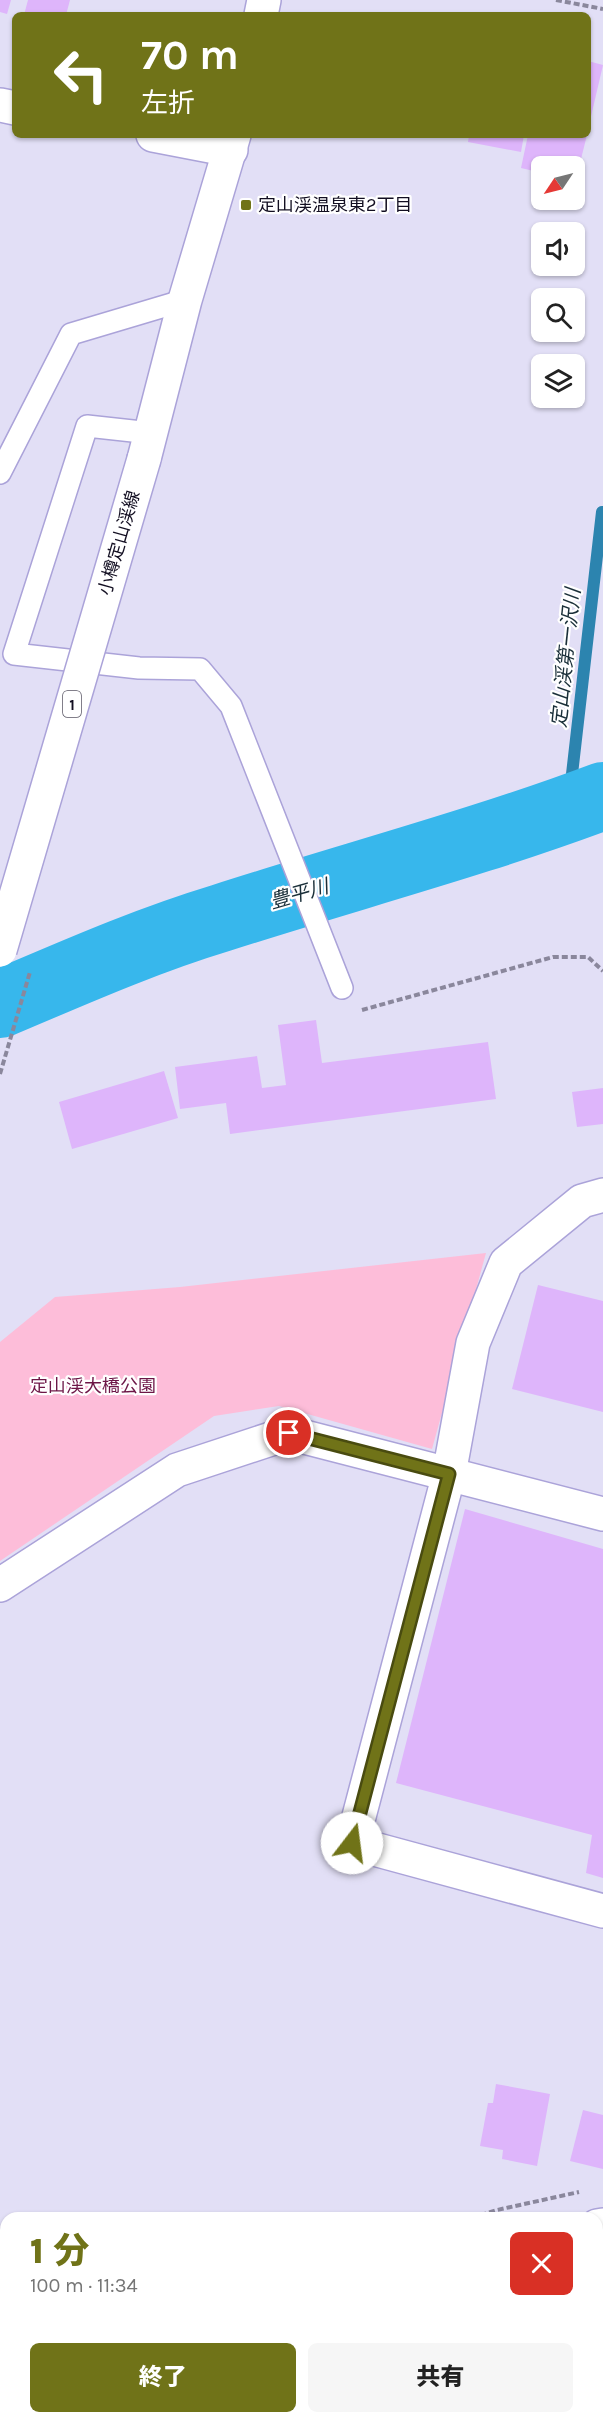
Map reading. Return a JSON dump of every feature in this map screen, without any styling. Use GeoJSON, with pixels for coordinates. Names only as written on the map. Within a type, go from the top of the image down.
{"type":"FeatureCollection","features":[{"type":"Feature","properties":{"kind":"street"},"geometry":{"type":"LineString","coordinates":[[183,138],[233,143]]}},
{"type":"Feature","properties":{"kind":"street","name":"小樽定山渓線"},"geometry":{"type":"LineString","coordinates":[[0,950],[148,446],[185,300],[233,143]]}},
{"type":"Feature","properties":{"kind":"street"},"geometry":{"type":"LineString","coordinates":[[603,1195],[582,1201],[506,1263],[474,1343],[449,1474],[352,1843],[603,1911]]}},
{"type":"Feature","properties":{"kind":"street"},"geometry":{"type":"LineString","coordinates":[[0,1585],[177,1470],[289,1433],[603,1514]]}},
{"type":"Feature","properties":{"kind":"lane"},"geometry":{"type":"LineString","coordinates":[[0,473],[71,334],[185,300]]}},
{"type":"Feature","properties":{"kind":"lane"},"geometry":{"type":"LineString","coordinates":[[148,446],[87,426],[14,654],[139,668],[200,669],[231,706],[342,988]]}},
{"type":"Feature","properties":{"kind":"path"},"geometry":{"type":"LineString","coordinates":[[556,0],[603,9]]}},
{"type":"Feature","properties":{"kind":"path"},"geometry":{"type":"LineString","coordinates":[[342,988],[354,1009],[366,1011],[554,957],[588,957],[603,971]]}},
{"type":"Feature","properties":{"kind":"path"},"geometry":{"type":"LineString","coordinates":[[491,2212],[585,2191]]}},
{"type":"Feature","properties":{"kind":"green space","name":"定山渓大橋公園"},"geometry":{"type":"Polygon","coordinates":[[[486,1253],[432,1449],[279,1406],[214,1416],[0,1561],[0,1342],[55,1297],[180,1287],[486,1253]]]}},
{"type":"Feature","properties":{"kind":"building"},"geometry":{"type":"Polygon","coordinates":[[[0,0],[11,0],[7,14],[0,12],[0,0]]]}},
{"type":"Feature","properties":{"kind":"building"},"geometry":{"type":"Polygon","coordinates":[[[28,0],[70,0],[67,12],[25,12],[28,0]]]}},
{"type":"Feature","properties":{"kind":"building"},"geometry":{"type":"Polygon","coordinates":[[[591,62],[603,65],[591,116],[591,62]]]}},
{"type":"Feature","properties":{"kind":"building"},"geometry":{"type":"Polygon","coordinates":[[[469,138],[523,138],[521,152],[468,142],[469,138]]]}},
{"type":"Feature","properties":{"kind":"building"},"geometry":{"type":"Polygon","coordinates":[[[527,138],[586,138],[582,156],[531,156],[531,170],[521,168],[527,138]]]}},
{"type":"Feature","properties":{"kind":"building"},"geometry":{"type":"Polygon","coordinates":[[[316,1020],[322,1063],[488,1042],[496,1099],[230,1134],[226,1103],[180,1109],[175,1067],[257,1056],[262,1088],[286,1085],[278,1025],[316,1020]]]}},
{"type":"Feature","properties":{"kind":"building"},"geometry":{"type":"Polygon","coordinates":[[[164,1071],[178,1118],[72,1149],[59,1102],[164,1071]]]}},
{"type":"Feature","properties":{"kind":"building"},"geometry":{"type":"Polygon","coordinates":[[[603,1088],[603,1124],[577,1127],[572,1092],[603,1088]]]}},
{"type":"Feature","properties":{"kind":"building"},"geometry":{"type":"Polygon","coordinates":[[[538,1285],[603,1301],[603,1412],[512,1389],[538,1285]]]}},
{"type":"Feature","properties":{"kind":"building"},"geometry":{"type":"Polygon","coordinates":[[[465,1509],[603,1549],[603,1878],[586,1873],[592,1835],[396,1783],[465,1509]]]}},
{"type":"Feature","properties":{"kind":"building"},"geometry":{"type":"Polygon","coordinates":[[[496,2084],[550,2094],[537,2166],[502,2159],[503,2150],[480,2146],[488,2103],[493,2103],[496,2084]]]}},
{"type":"Feature","properties":{"kind":"building"},"geometry":{"type":"Polygon","coordinates":[[[583,2110],[603,2115],[603,2169],[570,2161],[583,2110]]]}},
{"type":"Feature","properties":{"kind":"waterway","name":"定山渓第一沢川"},"geometry":{"type":"LineString","coordinates":[[568,809],[602,512]]}},
{"type":"Feature","properties":{"kind":"waterway","name":"豊平川"},"geometry":{"type":"LineString","coordinates":[[0,1004],[109,958],[193,927],[461,844],[603,796]]}},
{"type":"Feature","properties":{"kind":"place","name":"定山渓温泉東2丁目"},"geometry":{"type":"Point","coordinates":[246,205]}},
{"type":"Feature","properties":{"kind":"route"},"geometry":{"type":"LineString","coordinates":[[289,1433],[449,1474],[352,1843]]}}]}
